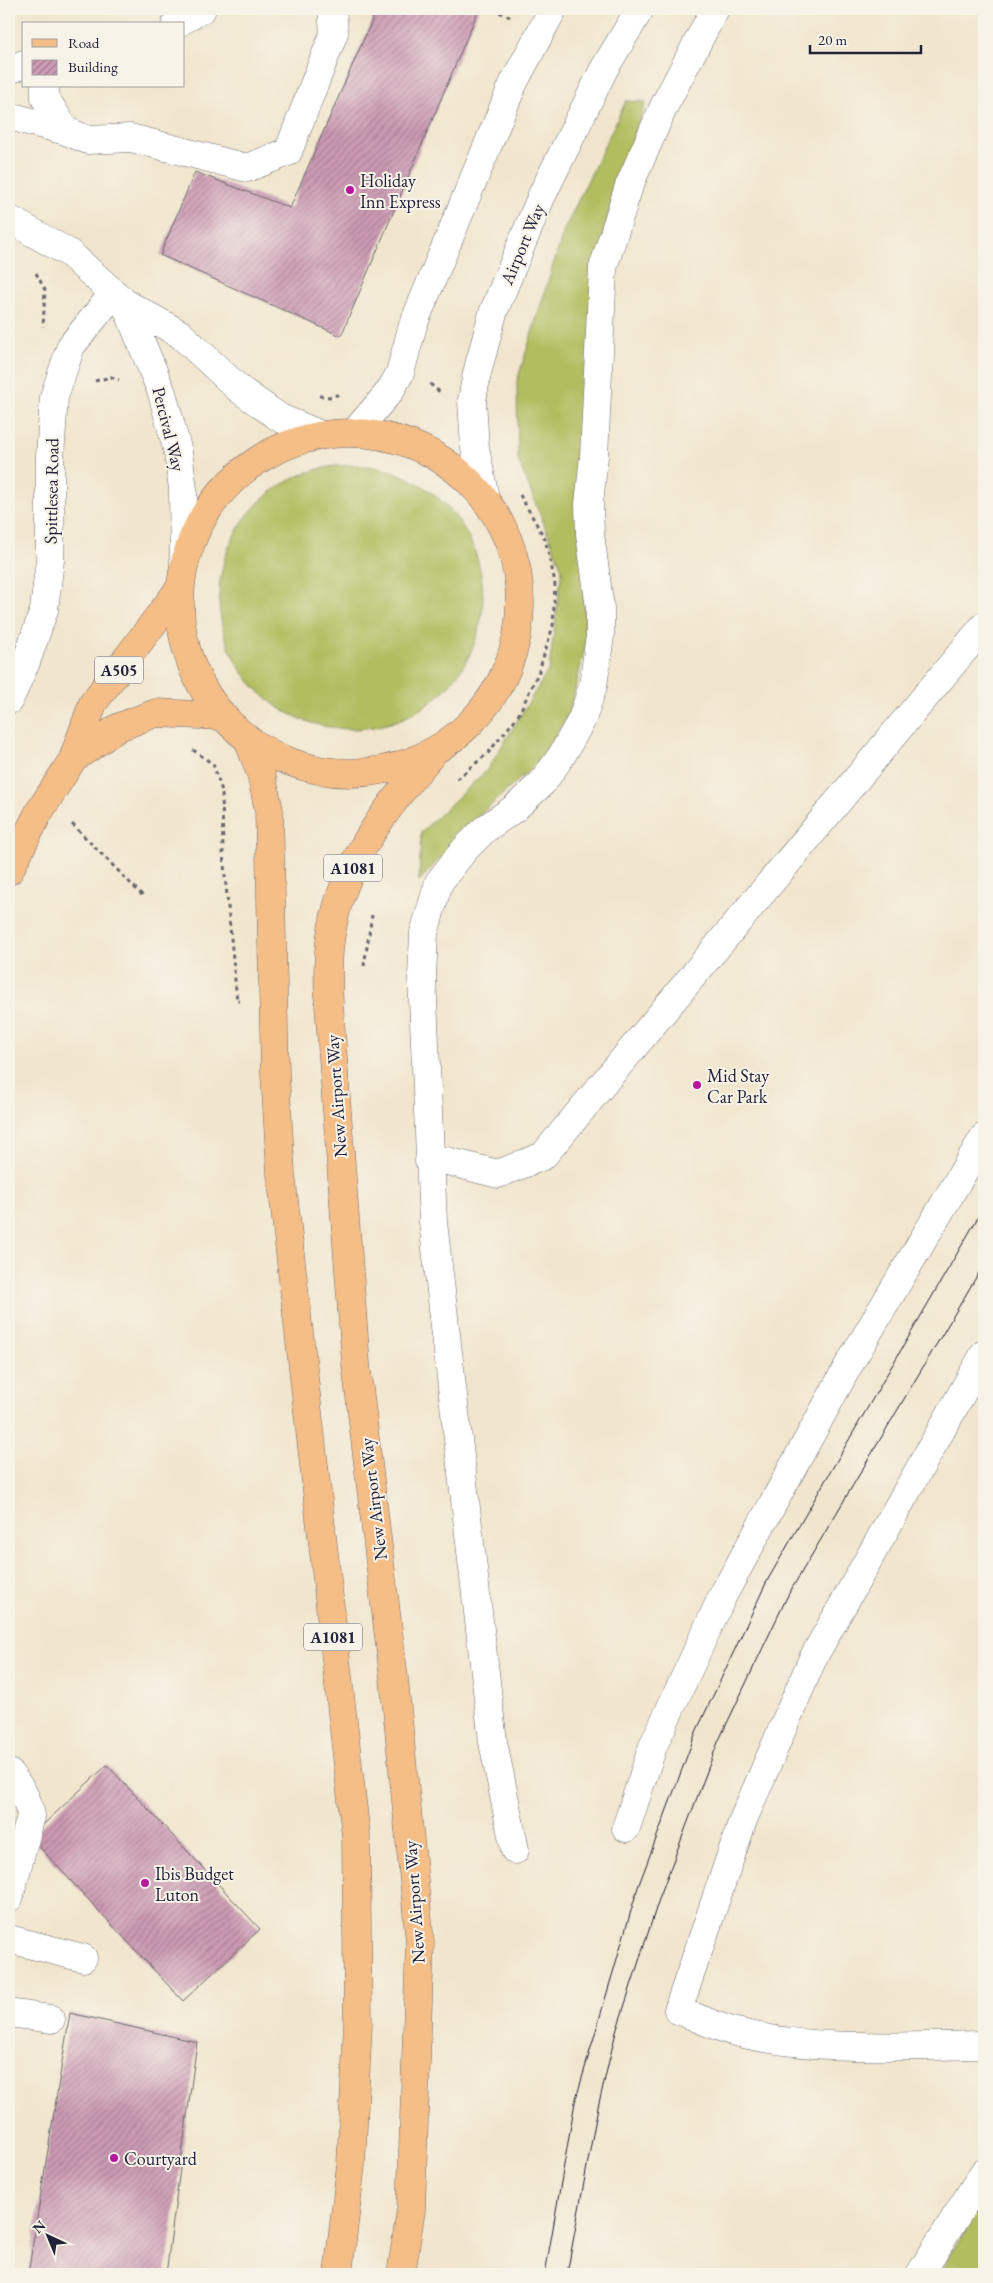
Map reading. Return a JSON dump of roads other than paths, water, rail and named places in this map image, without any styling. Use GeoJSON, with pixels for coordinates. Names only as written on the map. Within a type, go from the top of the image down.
{"type":"FeatureCollection","features":[{"type":"Feature","properties":{"kind":"main road"},"geometry":{"type":"LineString","coordinates":[[354,432],[403,440],[440,458],[472,483],[501,522],[513,550],[520,587],[520,625],[510,662],[494,696],[470,725],[433,753],[407,764],[371,772],[335,773],[299,766],[249,742],[221,716],[201,688],[187,656],[180,622],[180,588],[184,561],[195,530],[208,509],[234,477],[260,458],[290,443],[321,434],[354,432]]}},
{"type":"Feature","properties":{"kind":"main road","name":"A505"},"geometry":{"type":"LineString","coordinates":[[9,871],[47,799],[72,759],[93,703],[180,588]]}},
{"type":"Feature","properties":{"kind":"main road","name":"A505"},"geometry":{"type":"LineString","coordinates":[[72,759],[119,727],[156,713],[221,716]]}},
{"type":"Feature","properties":{"kind":"main road","name":"A1081"},"geometry":{"type":"LineString","coordinates":[[249,742],[261,774],[269,810],[273,1001],[281,1174],[356,1836],[358,2024],[351,2165],[338,2274]]}},
{"type":"Feature","properties":{"kind":"main road","name":"New Airport Way"},"geometry":{"type":"LineString","coordinates":[[402,2274],[410,2210],[420,1942],[394,1679],[356,1364],[329,1005],[328,960],[332,928],[344,886],[370,835],[392,801],[433,753]]}},
{"type":"Feature","properties":{"kind":"street"},"geometry":{"type":"LineString","coordinates":[[179,22],[202,9]]}},
{"type":"Feature","properties":{"kind":"street"},"geometry":{"type":"LineString","coordinates":[[9,116],[66,131],[88,140],[131,138],[246,168],[288,152],[334,33],[332,9]]}},
{"type":"Feature","properties":{"kind":"street"},"geometry":{"type":"LineString","coordinates":[[354,432],[390,391],[400,373],[413,325],[506,100],[553,9]]}},
{"type":"Feature","properties":{"kind":"street","name":"Airport Way"},"geometry":{"type":"LineString","coordinates":[[485,498],[476,448],[472,400],[493,313],[542,195],[604,69],[640,9]]}},
{"type":"Feature","properties":{"kind":"street"},"geometry":{"type":"LineString","coordinates":[[515,1850],[493,1742],[450,1381],[429,1161],[422,978],[424,934],[439,882],[465,849],[543,782],[562,755],[582,719],[593,686],[600,636],[600,608],[590,534],[589,504],[604,268],[629,186],[664,106],[715,9]]}},
{"type":"Feature","properties":{"kind":"street"},"geometry":{"type":"LineString","coordinates":[[9,70],[22,65]]}},
{"type":"Feature","properties":{"kind":"street"},"geometry":{"type":"LineString","coordinates":[[45,88],[44,98],[66,131]]}},
{"type":"Feature","properties":{"kind":"street","name":"Percival Way"},"geometry":{"type":"LineString","coordinates":[[9,219],[69,252],[119,298],[180,334],[239,389],[280,418],[321,434]]}},
{"type":"Feature","properties":{"kind":"street","name":"Percival Way"},"geometry":{"type":"LineString","coordinates":[[119,298],[162,393],[178,452],[183,489],[184,561]]}},
{"type":"Feature","properties":{"kind":"street","name":"Spittlesea Road"},"geometry":{"type":"LineString","coordinates":[[9,700],[26,662],[44,610],[50,560],[50,457],[54,397],[71,346],[119,298]]}},
{"type":"Feature","properties":{"kind":"street"},"geometry":{"type":"LineString","coordinates":[[429,1161],[447,1161],[498,1174],[543,1156],[984,626]]}},
{"type":"Feature","properties":{"kind":"street"},"geometry":{"type":"LineString","coordinates":[[626,1828],[654,1746],[723,1595],[847,1368],[984,1138]]}},
{"type":"Feature","properties":{"kind":"street"},"geometry":{"type":"LineString","coordinates":[[984,1354],[813,1658],[743,1820],[678,2010],[730,2030],[763,2038],[850,2046],[984,2045]]}},
{"type":"Feature","properties":{"kind":"street"},"geometry":{"type":"LineString","coordinates":[[9,1773],[23,1791],[29,1803],[32,1816],[9,1898]]}},
{"type":"Feature","properties":{"kind":"street"},"geometry":{"type":"LineString","coordinates":[[9,1939],[83,1958]]}},
{"type":"Feature","properties":{"kind":"street"},"geometry":{"type":"LineString","coordinates":[[9,2013],[50,2019]]}},
{"type":"Feature","properties":{"kind":"street"},"geometry":{"type":"LineString","coordinates":[[920,2274],[984,2172]]}},
{"type":"Feature","properties":{"kind":"tram line"},"geometry":{"type":"LineString","coordinates":[[545,2274],[575,2102],[638,1887],[696,1732],[767,1581],[984,1207]]}},
{"type":"Feature","properties":{"kind":"tram line"},"geometry":{"type":"LineString","coordinates":[[567,2274],[598,2107],[616,2032],[660,1896],[718,1742],[788,1595],[984,1264]]}},
{"type":"Feature","properties":{"kind":"place","name":"Holiday Inn Express"},"geometry":{"type":"Point","coordinates":[350,190]}},
{"type":"Feature","properties":{"kind":"place","name":"Mid Stay Car Park"},"geometry":{"type":"Point","coordinates":[697,1085]}},
{"type":"Feature","properties":{"kind":"place","name":"Ibis Budget Luton"},"geometry":{"type":"Point","coordinates":[145,1883]}},
{"type":"Feature","properties":{"kind":"place","name":"Courtyard"},"geometry":{"type":"Point","coordinates":[114,2158]}}]}
